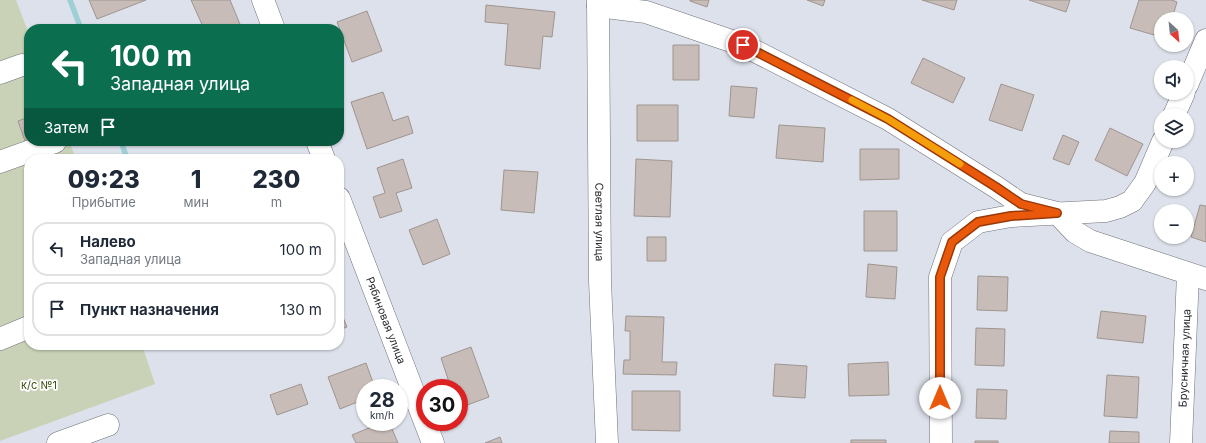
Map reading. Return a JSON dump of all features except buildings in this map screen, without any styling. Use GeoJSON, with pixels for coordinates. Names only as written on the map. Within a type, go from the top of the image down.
{"type":"FeatureCollection","features":[{"type":"Feature","properties":{"kind":"street"},"geometry":{"type":"LineString","coordinates":[[263,0],[272,24]]}},
{"type":"Feature","properties":{"kind":"street"},"geometry":{"type":"LineString","coordinates":[[598,3],[646,12],[743,45],[888,119],[1021,204],[1057,213],[1075,232],[1090,240],[1197,277]]}},
{"type":"Feature","properties":{"kind":"street","name":"Светлая улица"},"geometry":{"type":"LineString","coordinates":[[598,3],[600,281],[606,443]]}},
{"type":"Feature","properties":{"kind":"street"},"geometry":{"type":"LineString","coordinates":[[1194,68],[1206,40]]}},
{"type":"Feature","properties":{"kind":"street"},"geometry":{"type":"LineString","coordinates":[[0,73],[22,65]]}},
{"type":"Feature","properties":{"kind":"street"},"geometry":{"type":"LineString","coordinates":[[0,162],[44,146]]}},
{"type":"Feature","properties":{"kind":"street"},"geometry":{"type":"LineString","coordinates":[[940,443],[940,277],[952,242],[978,222],[1011,216],[1106,211],[1132,202],[1145,183],[1160,148]]}},
{"type":"Feature","properties":{"kind":"street","name":"Рябиновая улица"},"geometry":{"type":"LineString","coordinates":[[344,211],[432,443]]}},
{"type":"Feature","properties":{"kind":"street","name":"Брусничная улица"},"geometry":{"type":"LineString","coordinates":[[1181,443],[1197,277]]}},
{"type":"Feature","properties":{"kind":"street"},"geometry":{"type":"LineString","coordinates":[[0,339],[24,329]]}},
{"type":"Feature","properties":{"kind":"street"},"geometry":{"type":"LineString","coordinates":[[58,443],[108,425]]}},
{"type":"Feature","properties":{"kind":"green space","name":"к/с №1"},"geometry":{"type":"Polygon","coordinates":[[[0,0],[16,0],[25,24],[24,146],[71,146],[74,154],[24,154],[24,350],[144,350],[155,384],[0,441],[0,0]]]}},
{"type":"Feature","properties":{"kind":"waterway"},"geometry":{"type":"LineString","coordinates":[[70,0],[79,24]]}},
{"type":"Feature","properties":{"kind":"waterway"},"geometry":{"type":"LineString","coordinates":[[123,146],[125,154]]}},
{"type":"Feature","properties":{"kind":"slow traffic"},"geometry":{"type":"LineString","coordinates":[[852,100],[888,119],[960,164]]}},
{"type":"Feature","properties":{"kind":"route"},"geometry":{"type":"LineString","coordinates":[[743,45],[888,119],[1021,204],[1057,213],[1011,216],[978,222],[952,242],[940,277],[940,398]]}}]}
